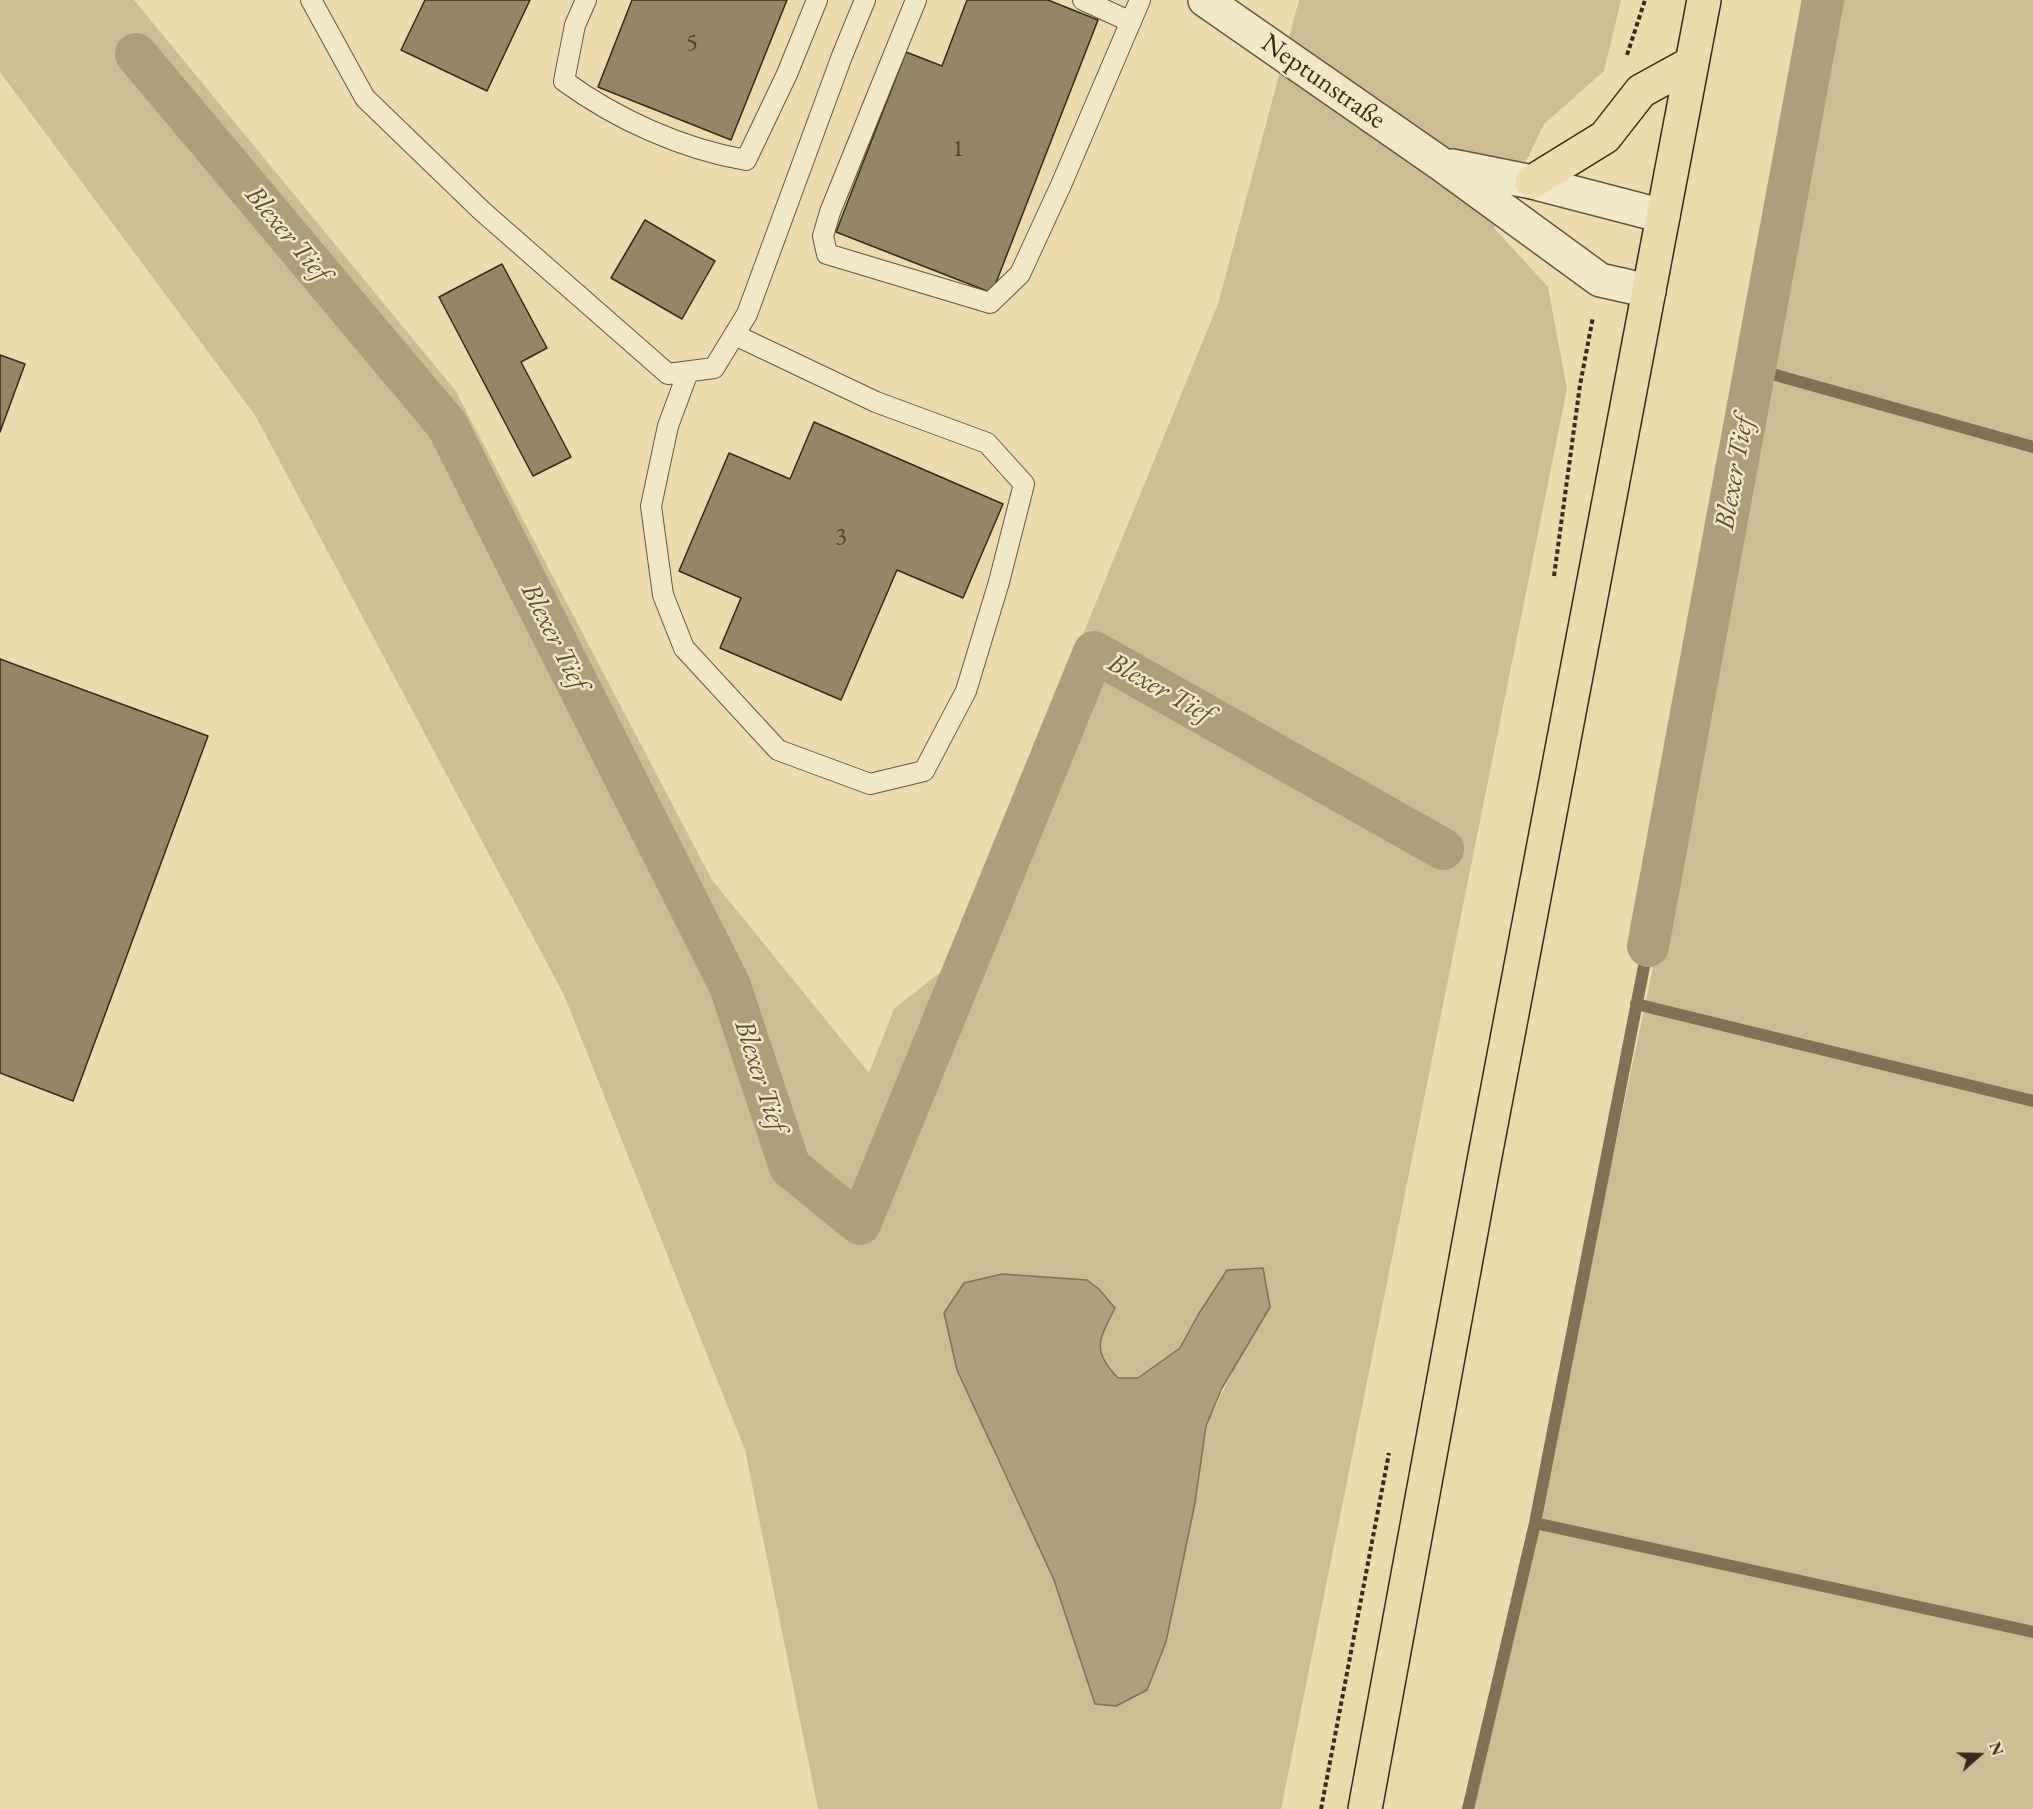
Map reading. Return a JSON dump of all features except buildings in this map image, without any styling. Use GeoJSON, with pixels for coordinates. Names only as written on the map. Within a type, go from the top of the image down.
{"type":"FeatureCollection","features":[{"type":"Feature","properties":{"kind":"main road"},"geometry":{"type":"LineString","coordinates":[[1365,1809],[1704,0]]}},
{"type":"Feature","properties":{"kind":"main road"},"geometry":{"type":"LineString","coordinates":[[1532,182],[1605,137],[1641,91],[1692,63]]}},
{"type":"Feature","properties":{"kind":"street","name":"Neptunstraße"},"geometry":{"type":"LineString","coordinates":[[1205,0],[1441,164],[1600,280],[1649,291]]}},
{"type":"Feature","properties":{"kind":"street","name":"Neptunstraße"},"geometry":{"type":"LineString","coordinates":[[1441,164],[1532,182],[1663,216]]}},
{"type":"Feature","properties":{"kind":"lane"},"geometry":{"type":"LineString","coordinates":[[311,0],[365,98],[482,211],[668,374],[714,368],[747,314],[842,56],[865,0]]}},
{"type":"Feature","properties":{"kind":"lane"},"geometry":{"type":"LineString","coordinates":[[586,0],[574,25],[564,81],[594,103],[660,133],[709,154],[746,160],[788,74],[817,0]]}},
{"type":"Feature","properties":{"kind":"lane"},"geometry":{"type":"LineString","coordinates":[[916,0],[830,212],[823,236],[827,254],[990,303],[1020,273],[1140,0]]}},
{"type":"Feature","properties":{"kind":"lane"},"geometry":{"type":"LineString","coordinates":[[1083,0],[1131,22]]}},
{"type":"Feature","properties":{"kind":"lane"},"geometry":{"type":"LineString","coordinates":[[688,372],[668,426],[651,506],[663,595],[684,648],[778,750],[870,784],[924,771],[966,691],[999,582],[1024,484],[987,443],[876,402],[735,336]]}},
{"type":"Feature","properties":{"kind":"shaded area"},"geometry":{"type":"Polygon","coordinates":[[[0,0],[134,0],[455,390],[712,880],[869,1073],[894,1009],[947,967],[1218,304],[1299,0],[1621,0],[1604,71],[1544,124],[1494,228],[1548,287],[1567,389],[1281,1809],[818,1809],[745,1450],[564,995],[255,415],[0,72],[0,0]],[[1002,1274],[964,1283],[995,1455],[1054,1580],[1095,1704],[1166,1642],[1195,1503],[1206,1426],[1244,1348],[1198,1315],[1180,1348],[1138,1378],[1118,1378],[1104,1360],[1101,1352],[1102,1337],[1115,1308],[1087,1280],[1002,1274]]]}},
{"type":"Feature","properties":{"kind":"shaded area"},"geometry":{"type":"Polygon","coordinates":[[[1834,0],[2033,0],[2033,1809],[1473,1809],[1648,992],[1834,0]]]}},
{"type":"Feature","properties":{"kind":"shaded area"},"geometry":{"type":"Polygon","coordinates":[[[1263,1268],[1270,1307],[1222,1388],[1206,1426],[1195,1503],[1166,1642],[1147,1690],[1116,1706],[1095,1704],[1054,1580],[957,1370],[944,1313],[964,1283],[1002,1274],[1087,1280],[1099,1289],[1115,1308],[1100,1344],[1104,1360],[1118,1378],[1138,1378],[1180,1348],[1227,1270],[1263,1268]]]}},
{"type":"Feature","properties":{"kind":"waterway","name":"Blexer Tief"},"geometry":{"type":"LineString","coordinates":[[1648,946],[1823,0]]}},
{"type":"Feature","properties":{"kind":"waterway","name":"Blexer Tief"},"geometry":{"type":"LineString","coordinates":[[136,54],[447,425],[730,986],[790,1167],[860,1224],[1094,652],[1443,849]]}},
{"type":"Feature","properties":{"kind":"waterway"},"geometry":{"type":"LineString","coordinates":[[1754,369],[2033,447]]}},
{"type":"Feature","properties":{"kind":"waterway"},"geometry":{"type":"LineString","coordinates":[[1468,1809],[1535,1523],[1648,946]]}},
{"type":"Feature","properties":{"kind":"waterway"},"geometry":{"type":"LineString","coordinates":[[1636,1004],[2033,1101]]}},
{"type":"Feature","properties":{"kind":"waterway"},"geometry":{"type":"LineString","coordinates":[[1535,1523],[2033,1632]]}}]}
